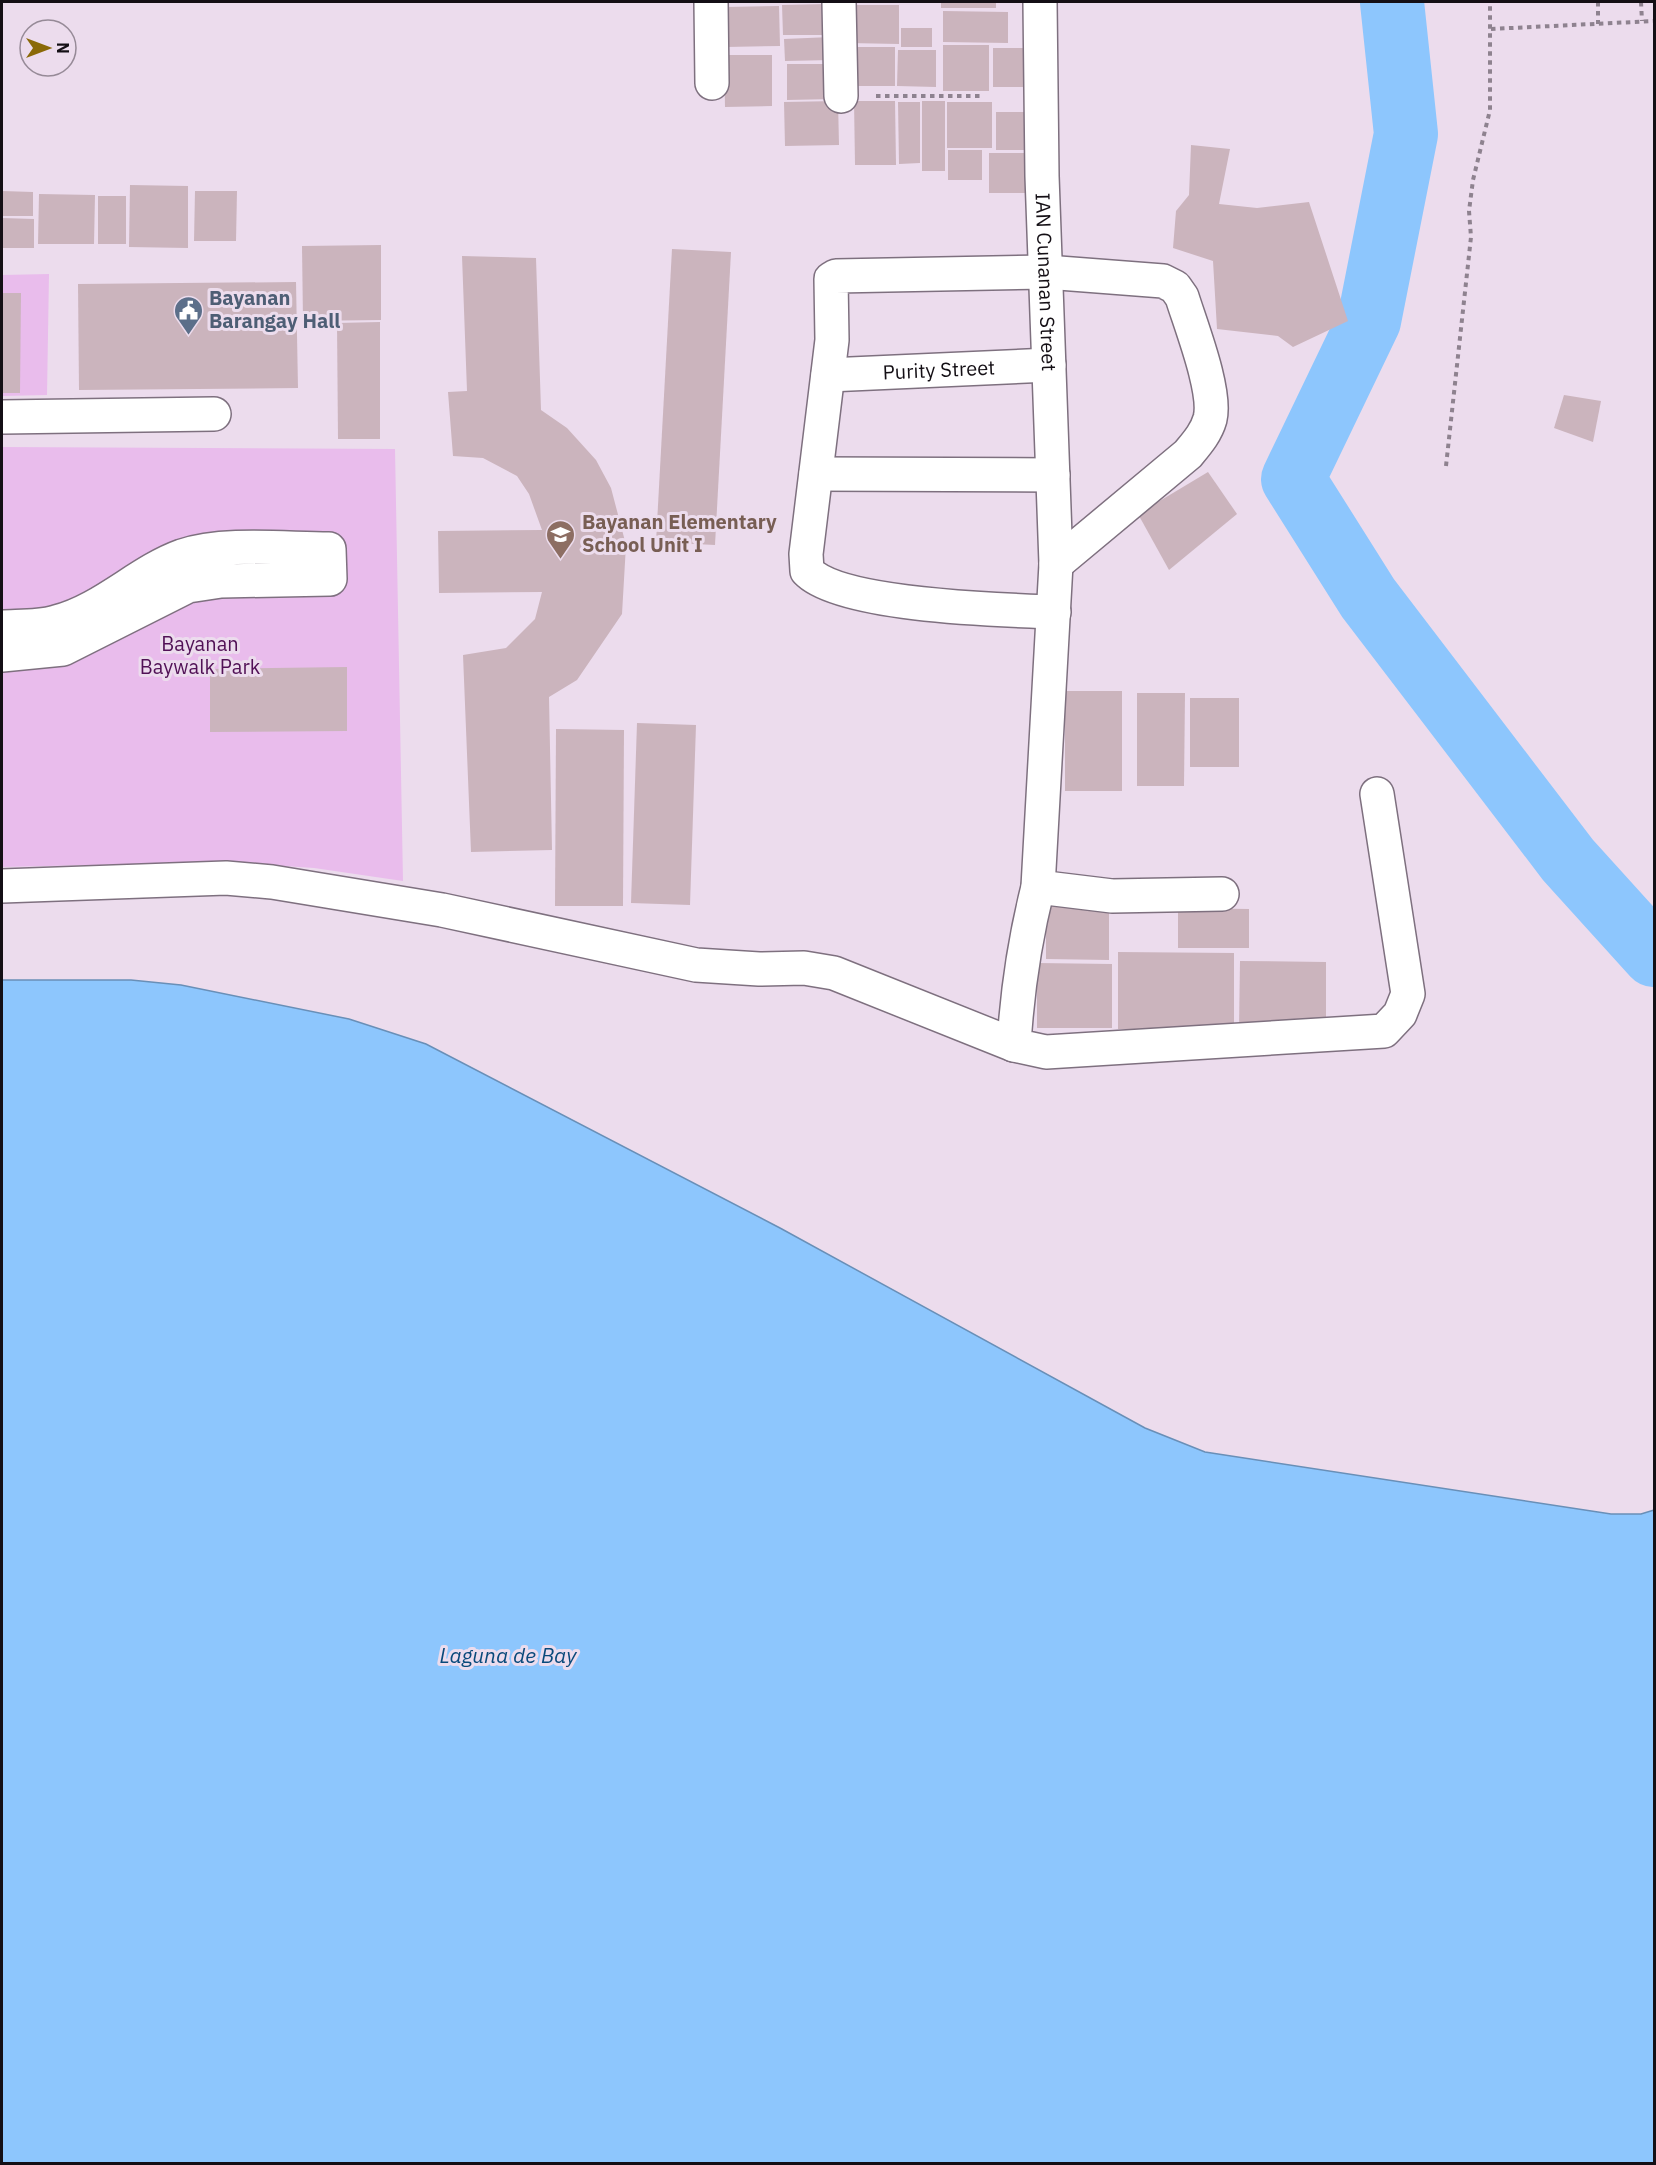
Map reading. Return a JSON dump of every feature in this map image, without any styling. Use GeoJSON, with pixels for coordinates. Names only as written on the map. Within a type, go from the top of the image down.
{"type":"FeatureCollection","features":[{"type":"Feature","properties":{"kind":"street"},"geometry":{"type":"LineString","coordinates":[[711,2],[712,83]]}},
{"type":"Feature","properties":{"kind":"street"},"geometry":{"type":"LineString","coordinates":[[839,2],[841,96]]}},
{"type":"Feature","properties":{"kind":"street","name":"IAN Cunanan Street"},"geometry":{"type":"LineString","coordinates":[[1014,1045],[1018,995],[1028,929],[1038,887],[1056,564],[1040,2]]}},
{"type":"Feature","properties":{"kind":"street"},"geometry":{"type":"LineString","coordinates":[[1054,612],[929,604],[838,589],[814,580],[807,572],[806,554],[832,340],[829,284],[837,276],[1046,272],[1163,281],[1175,286],[1182,297],[1212,400],[1210,418],[1204,434],[1188,454],[1056,564]]}},
{"type":"Feature","properties":{"kind":"street","name":"Purity Street"},"geometry":{"type":"LineString","coordinates":[[828,375],[1049,365]]}},
{"type":"Feature","properties":{"kind":"street"},"geometry":{"type":"LineString","coordinates":[[2,417],[214,414]]}},
{"type":"Feature","properties":{"kind":"street"},"geometry":{"type":"LineString","coordinates":[[816,474],[1053,475]]}},
{"type":"Feature","properties":{"kind":"street"},"geometry":{"type":"LineString","coordinates":[[2,627],[57,622],[81,613],[158,566],[186,555],[216,549],[329,564],[188,586],[63,649],[2,655]]}},
{"type":"Feature","properties":{"kind":"street"},"geometry":{"type":"LineString","coordinates":[[2,886],[226,878],[272,882],[442,910],[696,965],[759,969],[804,968],[834,973],[1014,1045],[1046,1052],[1384,1031],[1400,1014],[1407,994],[1377,794]]}},
{"type":"Feature","properties":{"kind":"street"},"geometry":{"type":"LineString","coordinates":[[1038,887],[1112,896],[1222,894]]}},
{"type":"Feature","properties":{"kind":"path"},"geometry":{"type":"LineString","coordinates":[[1446,466],[1471,237],[1469,211],[1473,180],[1490,110],[1490,2]]}},
{"type":"Feature","properties":{"kind":"path"},"geometry":{"type":"LineString","coordinates":[[1598,2],[1598,24]]}},
{"type":"Feature","properties":{"kind":"path"},"geometry":{"type":"LineString","coordinates":[[1641,2],[1642,21]]}},
{"type":"Feature","properties":{"kind":"path"},"geometry":{"type":"LineString","coordinates":[[1491,29],[1654,21]]}},
{"type":"Feature","properties":{"kind":"path"},"geometry":{"type":"LineString","coordinates":[[841,96],[980,96]]}},
{"type":"Feature","properties":{"kind":"green space"},"geometry":{"type":"Polygon","coordinates":[[[49,274],[47,395],[2,396],[2,275],[49,274]]]}},
{"type":"Feature","properties":{"kind":"green space","name":"Bayanan Baywalk Park"},"geometry":{"type":"Polygon","coordinates":[[[2,447],[395,449],[403,881],[314,868],[226,862],[2,867],[2,447]]]}},
{"type":"Feature","properties":{"kind":"water","name":"Laguna de Bay"},"geometry":{"type":"Polygon","coordinates":[[[2,980],[131,980],[181,985],[349,1019],[426,1044],[780,1228],[1145,1428],[1205,1452],[1611,1514],[1641,1514],[1654,1510],[1654,2163],[2,2163],[2,980]]]}},
{"type":"Feature","properties":{"kind":"building"},"geometry":{"type":"Polygon","coordinates":[[[941,2],[996,2],[996,8],[941,8],[941,2]]]}},
{"type":"Feature","properties":{"kind":"building"},"geometry":{"type":"Polygon","coordinates":[[[828,4],[829,35],[783,35],[782,5],[828,4]]]}},
{"type":"Feature","properties":{"kind":"building"},"geometry":{"type":"Polygon","coordinates":[[[848,5],[899,5],[899,44],[848,43],[848,5]]]}},
{"type":"Feature","properties":{"kind":"building"},"geometry":{"type":"Polygon","coordinates":[[[779,6],[780,46],[726,47],[725,7],[779,6]]]}},
{"type":"Feature","properties":{"kind":"building"},"geometry":{"type":"Polygon","coordinates":[[[943,11],[1008,12],[1008,43],[943,42],[943,11]]]}},
{"type":"Feature","properties":{"kind":"building"},"geometry":{"type":"Polygon","coordinates":[[[901,28],[932,28],[932,47],[901,47],[901,28]]]}},
{"type":"Feature","properties":{"kind":"building"},"geometry":{"type":"Polygon","coordinates":[[[831,37],[832,60],[785,61],[784,39],[831,37]]]}},
{"type":"Feature","properties":{"kind":"building"},"geometry":{"type":"Polygon","coordinates":[[[943,45],[989,45],[989,91],[943,91],[943,45]]]}},
{"type":"Feature","properties":{"kind":"building"},"geometry":{"type":"Polygon","coordinates":[[[847,47],[895,47],[895,86],[847,86],[847,47]]]}},
{"type":"Feature","properties":{"kind":"building"},"geometry":{"type":"Polygon","coordinates":[[[993,48],[1029,48],[1028,87],[993,87],[993,48]]]}},
{"type":"Feature","properties":{"kind":"building"},"geometry":{"type":"Polygon","coordinates":[[[898,50],[936,50],[936,87],[897,86],[898,50]]]}},
{"type":"Feature","properties":{"kind":"building"},"geometry":{"type":"Polygon","coordinates":[[[724,55],[772,55],[772,106],[725,107],[724,55]]]}},
{"type":"Feature","properties":{"kind":"building"},"geometry":{"type":"Polygon","coordinates":[[[787,64],[835,64],[835,99],[787,100],[787,64]]]}},
{"type":"Feature","properties":{"kind":"building"},"geometry":{"type":"Polygon","coordinates":[[[838,101],[839,145],[785,146],[784,102],[838,101]]]}},
{"type":"Feature","properties":{"kind":"building"},"geometry":{"type":"Polygon","coordinates":[[[854,101],[895,101],[896,165],[855,165],[854,101]]]}},
{"type":"Feature","properties":{"kind":"building"},"geometry":{"type":"Polygon","coordinates":[[[922,101],[945,101],[945,171],[922,171],[922,101]]]}},
{"type":"Feature","properties":{"kind":"building"},"geometry":{"type":"Polygon","coordinates":[[[898,102],[920,102],[920,163],[899,164],[898,102]]]}},
{"type":"Feature","properties":{"kind":"building"},"geometry":{"type":"Polygon","coordinates":[[[947,102],[992,102],[992,148],[947,148],[947,102]]]}},
{"type":"Feature","properties":{"kind":"building"},"geometry":{"type":"Polygon","coordinates":[[[996,112],[1033,112],[1033,150],[996,150],[996,112]]]}},
{"type":"Feature","properties":{"kind":"building"},"geometry":{"type":"Polygon","coordinates":[[[1191,145],[1230,149],[1219,204],[1257,208],[1309,202],[1348,321],[1293,347],[1278,336],[1217,329],[1213,261],[1173,248],[1176,211],[1189,195],[1191,145]]]}},
{"type":"Feature","properties":{"kind":"building"},"geometry":{"type":"Polygon","coordinates":[[[948,150],[982,150],[982,180],[948,180],[948,150]]]}},
{"type":"Feature","properties":{"kind":"building"},"geometry":{"type":"Polygon","coordinates":[[[989,153],[1036,153],[1036,193],[989,193],[989,153]]]}},
{"type":"Feature","properties":{"kind":"building"},"geometry":{"type":"Polygon","coordinates":[[[130,185],[188,186],[188,248],[129,247],[130,185]]]}},
{"type":"Feature","properties":{"kind":"building"},"geometry":{"type":"Polygon","coordinates":[[[2,191],[33,192],[33,216],[2,216],[2,191]]]}},
{"type":"Feature","properties":{"kind":"building"},"geometry":{"type":"Polygon","coordinates":[[[195,191],[237,191],[236,241],[194,241],[195,191]]]}},
{"type":"Feature","properties":{"kind":"building"},"geometry":{"type":"Polygon","coordinates":[[[39,194],[95,195],[94,244],[38,244],[39,194]]]}},
{"type":"Feature","properties":{"kind":"building"},"geometry":{"type":"Polygon","coordinates":[[[98,196],[126,196],[126,244],[98,244],[98,196]]]}},
{"type":"Feature","properties":{"kind":"building"},"geometry":{"type":"Polygon","coordinates":[[[2,218],[34,219],[34,248],[2,248],[2,218]]]}},
{"type":"Feature","properties":{"kind":"building"},"geometry":{"type":"Polygon","coordinates":[[[381,245],[381,320],[303,321],[302,246],[381,245]]]}},
{"type":"Feature","properties":{"kind":"building"},"geometry":{"type":"Polygon","coordinates":[[[672,249],[731,252],[715,545],[656,542],[672,249]]]}},
{"type":"Feature","properties":{"kind":"building"},"geometry":{"type":"Polygon","coordinates":[[[462,256],[536,258],[541,410],[567,428],[596,460],[611,488],[626,545],[622,614],[577,680],[549,697],[552,850],[471,852],[463,655],[506,648],[535,619],[542,592],[439,593],[438,531],[542,530],[529,494],[517,476],[483,458],[453,456],[448,392],[467,391],[462,256]]]}},
{"type":"Feature","properties":{"kind":"building","name":"Bayanan Barangay Hall"},"geometry":{"type":"Polygon","coordinates":[[[296,282],[298,388],[79,390],[78,284],[296,282]]]}},
{"type":"Feature","properties":{"kind":"building"},"geometry":{"type":"Polygon","coordinates":[[[2,293],[21,293],[20,393],[2,393],[2,293]]]}},
{"type":"Feature","properties":{"kind":"building"},"geometry":{"type":"Polygon","coordinates":[[[380,322],[380,439],[338,439],[337,323],[380,322]]]}},
{"type":"Feature","properties":{"kind":"building"},"geometry":{"type":"Polygon","coordinates":[[[1564,395],[1601,401],[1593,442],[1554,428],[1564,395]]]}},
{"type":"Feature","properties":{"kind":"building"},"geometry":{"type":"Polygon","coordinates":[[[1208,472],[1237,514],[1169,570],[1138,514],[1208,472]]]}},
{"type":"Feature","properties":{"kind":"building"},"geometry":{"type":"Polygon","coordinates":[[[347,667],[347,731],[210,732],[210,669],[347,667]]]}},
{"type":"Feature","properties":{"kind":"building"},"geometry":{"type":"Polygon","coordinates":[[[1065,691],[1122,691],[1122,791],[1065,791],[1065,691]]]}},
{"type":"Feature","properties":{"kind":"building"},"geometry":{"type":"Polygon","coordinates":[[[1137,693],[1185,693],[1184,786],[1137,786],[1137,693]]]}},
{"type":"Feature","properties":{"kind":"building"},"geometry":{"type":"Polygon","coordinates":[[[1190,698],[1239,698],[1239,767],[1190,767],[1190,698]]]}},
{"type":"Feature","properties":{"kind":"building"},"geometry":{"type":"Polygon","coordinates":[[[637,723],[696,725],[690,905],[631,903],[637,723]]]}},
{"type":"Feature","properties":{"kind":"building"},"geometry":{"type":"Polygon","coordinates":[[[556,729],[624,730],[623,906],[555,906],[556,729]]]}},
{"type":"Feature","properties":{"kind":"building"},"geometry":{"type":"Polygon","coordinates":[[[1046,906],[1109,906],[1109,960],[1046,959],[1046,906]]]}},
{"type":"Feature","properties":{"kind":"building"},"geometry":{"type":"Polygon","coordinates":[[[1178,908],[1249,909],[1249,948],[1178,948],[1178,908]]]}},
{"type":"Feature","properties":{"kind":"building"},"geometry":{"type":"Polygon","coordinates":[[[1118,952],[1234,953],[1234,1030],[1118,1029],[1118,952]]]}},
{"type":"Feature","properties":{"kind":"building"},"geometry":{"type":"Polygon","coordinates":[[[1240,961],[1326,962],[1326,1031],[1239,1030],[1240,961]]]}},
{"type":"Feature","properties":{"kind":"building"},"geometry":{"type":"Polygon","coordinates":[[[1037,963],[1112,964],[1112,1028],[1037,1028],[1037,963]]]}},
{"type":"Feature","properties":{"kind":"waterway"},"geometry":{"type":"LineString","coordinates":[[1392,2],[1406,134],[1369,321],[1293,479],[1368,598],[1568,860],[1654,955]]}},
{"type":"Feature","properties":{"kind":"place","name":"Bayanan Barangay Hall"},"geometry":{"type":"Point","coordinates":[188,336]}},
{"type":"Feature","properties":{"kind":"place","name":"Bayanan Elementary School Unit I"},"geometry":{"type":"Point","coordinates":[561,560]}}]}
